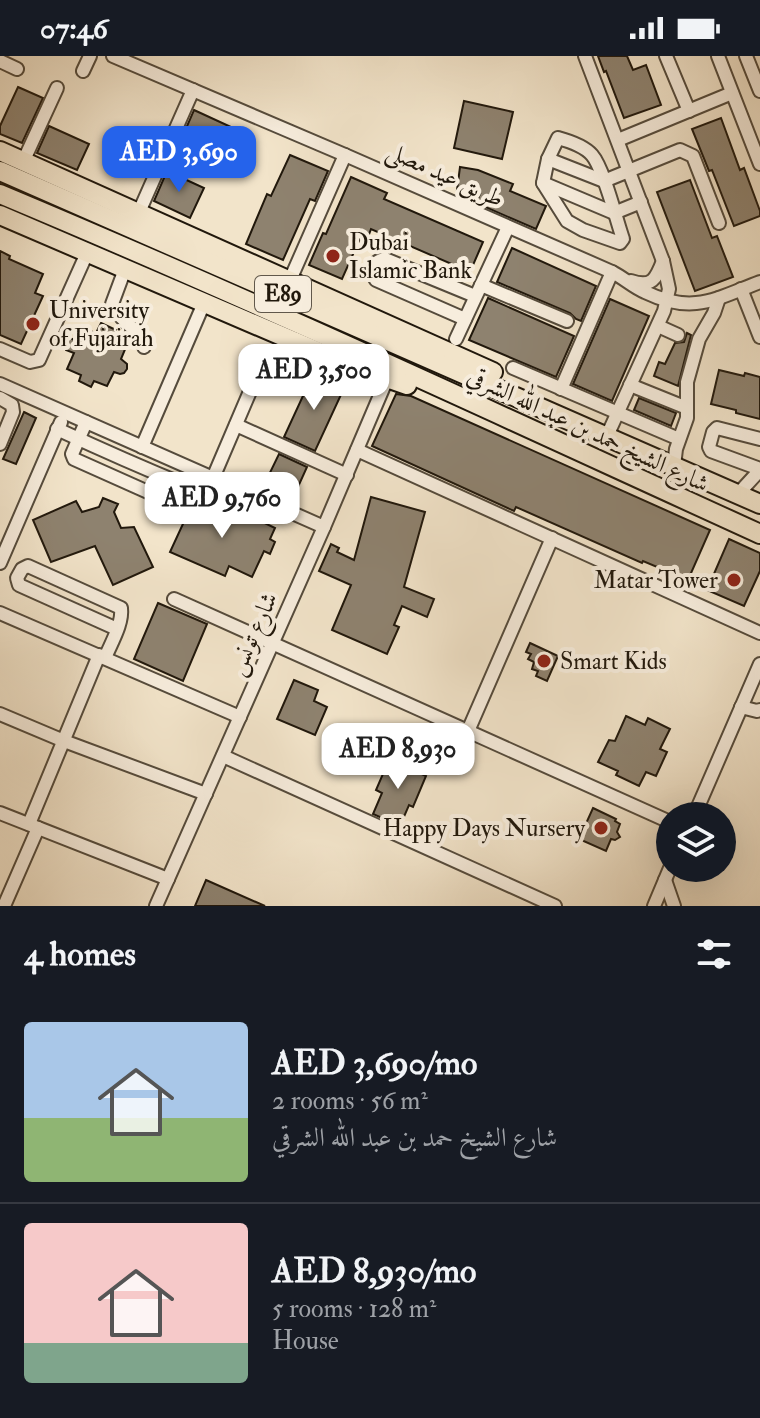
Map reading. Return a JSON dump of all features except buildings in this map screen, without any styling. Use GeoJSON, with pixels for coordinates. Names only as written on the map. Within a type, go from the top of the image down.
{"type":"FeatureCollection","features":[{"type":"Feature","properties":{"kind":"highway"},"geometry":{"type":"LineString","coordinates":[[0,143],[22,161]]}},
{"type":"Feature","properties":{"kind":"highway"},"geometry":{"type":"LineString","coordinates":[[0,151],[530,389],[566,418]]}},
{"type":"Feature","properties":{"kind":"highway","name":"شارع الشيخ حمد بن عبد الله الشرقي"},"geometry":{"type":"LineString","coordinates":[[0,171],[750,499]]}},
{"type":"Feature","properties":{"kind":"highway","name":"شارع الشيخ حمد بن عبد الله الشرقي"},"geometry":{"type":"LineString","coordinates":[[0,194],[87,230],[760,534]]}},
{"type":"Feature","properties":{"kind":"highway"},"geometry":{"type":"LineString","coordinates":[[2,217],[347,364],[387,379],[464,400]]}},
{"type":"Feature","properties":{"kind":"street"},"geometry":{"type":"LineString","coordinates":[[83,71],[90,56]]}},
{"type":"Feature","properties":{"kind":"street","name":"طريق عيد مصلى"},"geometry":{"type":"LineString","coordinates":[[113,56],[618,275],[668,302],[689,305],[719,298],[760,282]]}},
{"type":"Feature","properties":{"kind":"street"},"geometry":{"type":"LineString","coordinates":[[585,56],[630,171],[668,281],[668,302],[607,436]]}},
{"type":"Feature","properties":{"kind":"street"},"geometry":{"type":"LineString","coordinates":[[666,56],[689,111]]}},
{"type":"Feature","properties":{"kind":"street"},"geometry":{"type":"LineString","coordinates":[[718,56],[760,164]]}},
{"type":"Feature","properties":{"kind":"street"},"geometry":{"type":"LineString","coordinates":[[746,56],[760,91]]}},
{"type":"Feature","properties":{"kind":"street"},"geometry":{"type":"LineString","coordinates":[[0,61],[17,69]]}},
{"type":"Feature","properties":{"kind":"street"},"geometry":{"type":"LineString","coordinates":[[22,161],[57,88]]}},
{"type":"Feature","properties":{"kind":"street"},"geometry":{"type":"LineString","coordinates":[[139,212],[193,90]]}},
{"type":"Feature","properties":{"kind":"street"},"geometry":{"type":"LineString","coordinates":[[618,140],[732,93]]}},
{"type":"Feature","properties":{"kind":"street"},"geometry":{"type":"LineString","coordinates":[[561,138],[590,153],[604,181],[623,239],[620,243],[567,221],[543,183],[548,159],[561,138]]}},
{"type":"Feature","properties":{"kind":"street"},"geometry":{"type":"LineString","coordinates":[[548,159],[604,181],[680,150],[689,153],[693,156],[719,223]]}},
{"type":"Feature","properties":{"kind":"street"},"geometry":{"type":"LineString","coordinates":[[290,280],[345,155]]}},
{"type":"Feature","properties":{"kind":"street"},"geometry":{"type":"LineString","coordinates":[[543,183],[614,213],[641,202]]}},
{"type":"Feature","properties":{"kind":"street"},"geometry":{"type":"LineString","coordinates":[[456,339],[508,227]]}},
{"type":"Feature","properties":{"kind":"street"},"geometry":{"type":"LineString","coordinates":[[572,255],[583,230]]}},
{"type":"Feature","properties":{"kind":"street"},"geometry":{"type":"LineString","coordinates":[[0,349],[30,362],[39,360],[87,253]]}},
{"type":"Feature","properties":{"kind":"street"},"geometry":{"type":"LineString","coordinates":[[465,319],[376,280],[372,275],[374,264],[385,259],[567,321]]}},
{"type":"Feature","properties":{"kind":"street"},"geometry":{"type":"LineString","coordinates":[[561,389],[618,275],[641,284],[650,282],[656,277],[663,261]]}},
{"type":"Feature","properties":{"kind":"street"},"geometry":{"type":"LineString","coordinates":[[125,269],[112,304],[121,318],[141,337],[144,347]]}},
{"type":"Feature","properties":{"kind":"street"},"geometry":{"type":"LineString","coordinates":[[741,289],[760,337]]}},
{"type":"Feature","properties":{"kind":"street"},"geometry":{"type":"LineString","coordinates":[[674,466],[687,418],[686,386],[695,342],[717,307],[719,298]]}},
{"type":"Feature","properties":{"kind":"street"},"geometry":{"type":"LineString","coordinates":[[141,467],[145,448],[204,303]]}},
{"type":"Feature","properties":{"kind":"street"},"geometry":{"type":"LineString","coordinates":[[658,326],[678,335]]}},
{"type":"Feature","properties":{"kind":"street"},"geometry":{"type":"LineString","coordinates":[[213,478],[263,361]]}},
{"type":"Feature","properties":{"kind":"street"},"geometry":{"type":"LineString","coordinates":[[513,368],[679,439]]}},
{"type":"Feature","properties":{"kind":"street","name":"شارع تونس"},"geometry":{"type":"LineString","coordinates":[[156,906],[387,379]]}},
{"type":"Feature","properties":{"kind":"street"},"geometry":{"type":"LineString","coordinates":[[0,384],[324,527]]}},
{"type":"Feature","properties":{"kind":"street"},"geometry":{"type":"LineString","coordinates":[[630,385],[687,408]]}},
{"type":"Feature","properties":{"kind":"street"},"geometry":{"type":"LineString","coordinates":[[0,398],[12,405],[13,412],[0,444]]}},
{"type":"Feature","properties":{"kind":"street"},"geometry":{"type":"LineString","coordinates":[[0,563],[65,412]]}},
{"type":"Feature","properties":{"kind":"street"},"geometry":{"type":"LineString","coordinates":[[57,429],[79,439],[141,467],[187,486],[190,493],[183,506],[74,459],[72,454],[79,439],[86,422]]}},
{"type":"Feature","properties":{"kind":"street"},"geometry":{"type":"LineString","coordinates":[[236,425],[347,475]]}},
{"type":"Feature","properties":{"kind":"street"},"geometry":{"type":"LineString","coordinates":[[750,499],[760,470],[711,451],[709,447],[717,428],[760,439]]}},
{"type":"Feature","properties":{"kind":"street"},"geometry":{"type":"LineString","coordinates":[[357,450],[760,633]]}},
{"type":"Feature","properties":{"kind":"street"},"geometry":{"type":"LineString","coordinates":[[468,731],[552,538]]}},
{"type":"Feature","properties":{"kind":"street"},"geometry":{"type":"LineString","coordinates":[[4,906],[64,741],[117,629],[123,613],[121,608],[28,566],[22,569],[17,578],[19,585],[117,629]]}},
{"type":"Feature","properties":{"kind":"street"},"geometry":{"type":"LineString","coordinates":[[174,599],[656,816]]}},
{"type":"Feature","properties":{"kind":"street"},"geometry":{"type":"LineString","coordinates":[[0,613],[240,717]]}},
{"type":"Feature","properties":{"kind":"street"},"geometry":{"type":"LineString","coordinates":[[700,802],[760,664]]}},
{"type":"Feature","properties":{"kind":"street"},"geometry":{"type":"LineString","coordinates":[[741,707],[760,710]]}},
{"type":"Feature","properties":{"kind":"street"},"geometry":{"type":"LineString","coordinates":[[0,714],[206,794]]}},
{"type":"Feature","properties":{"kind":"street"},"geometry":{"type":"LineString","coordinates":[[223,756],[555,906]]}},
{"type":"Feature","properties":{"kind":"street"},"geometry":{"type":"LineString","coordinates":[[0,813],[168,879]]}},
{"type":"Feature","properties":{"kind":"street"},"geometry":{"type":"LineString","coordinates":[[654,906],[664,882]]}},
{"type":"Feature","properties":{"kind":"street"},"geometry":{"type":"LineString","coordinates":[[670,882],[674,906]]}},
{"type":"Feature","properties":{"kind":"place","name":"Dubai Islamic Bank"},"geometry":{"type":"Point","coordinates":[333,256]}},
{"type":"Feature","properties":{"kind":"place","name":"University of Fujairah"},"geometry":{"type":"Point","coordinates":[33,324]}},
{"type":"Feature","properties":{"kind":"place","name":"Matar Tower"},"geometry":{"type":"Point","coordinates":[734,580]}},
{"type":"Feature","properties":{"kind":"place","name":"Smart Kids"},"geometry":{"type":"Point","coordinates":[544,661]}},
{"type":"Feature","properties":{"kind":"place","name":"Happy Days Nursery"},"geometry":{"type":"Point","coordinates":[601,828]}}]}
